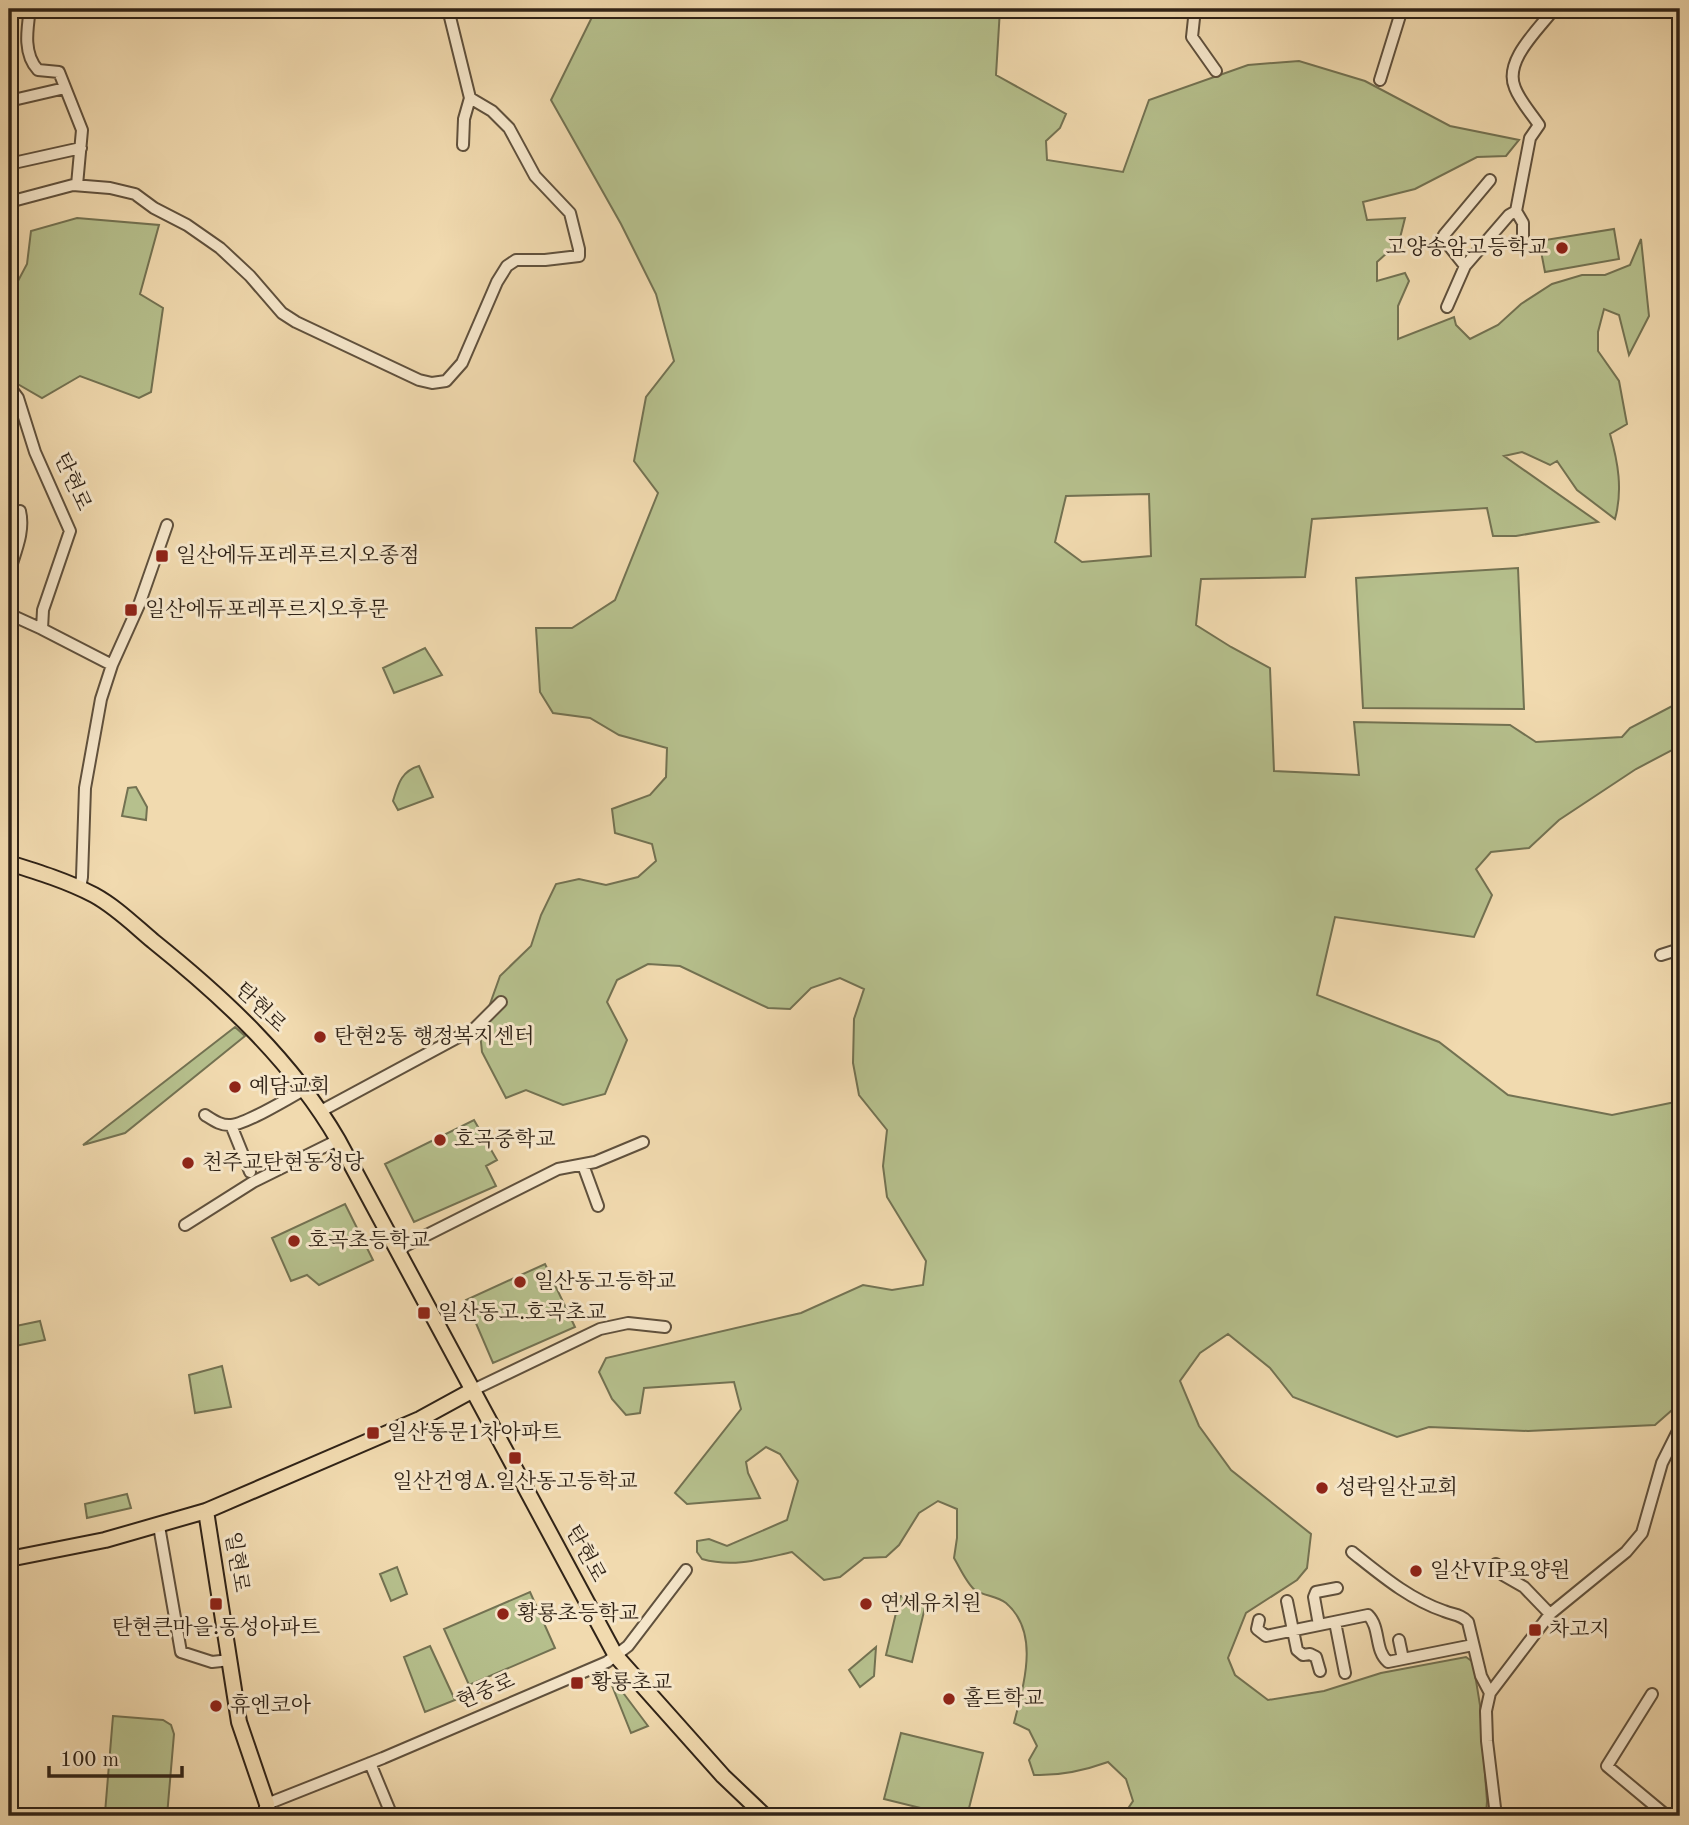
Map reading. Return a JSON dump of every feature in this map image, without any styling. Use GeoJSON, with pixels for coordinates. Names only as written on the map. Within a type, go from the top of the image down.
{"type":"FeatureCollection","features":[{"type":"Feature","properties":{"kind":"main road","name":"탄현로"},"geometry":{"type":"LineString","coordinates":[[9,863],[79,888],[111,906],[183,966],[274,1051],[321,1111],[338,1140],[616,1656],[723,1776],[765,1816]]}},
{"type":"Feature","properties":{"kind":"main road"},"geometry":{"type":"LineString","coordinates":[[206,1511],[421,1419],[474,1390]]}},
{"type":"Feature","properties":{"kind":"main road","name":"일현로"},"geometry":{"type":"LineString","coordinates":[[9,1559],[105,1540],[206,1511],[239,1721],[267,1810]]}},
{"type":"Feature","properties":{"kind":"street"},"geometry":{"type":"LineString","coordinates":[[30,9],[29,61],[38,70],[59,72],[82,130],[77,185]]}},
{"type":"Feature","properties":{"kind":"street"},"geometry":{"type":"LineString","coordinates":[[448,9],[470,98],[464,119],[463,145]]}},
{"type":"Feature","properties":{"kind":"street"},"geometry":{"type":"LineString","coordinates":[[1195,9],[1192,37],[1216,71]]}},
{"type":"Feature","properties":{"kind":"street"},"geometry":{"type":"LineString","coordinates":[[1380,80],[1402,9]]}},
{"type":"Feature","properties":{"kind":"street"},"geometry":{"type":"LineString","coordinates":[[1523,239],[1523,223],[1516,211],[1530,138],[1539,125],[1515,88],[1512,72],[1518,56],[1554,9]]}},
{"type":"Feature","properties":{"kind":"street"},"geometry":{"type":"LineString","coordinates":[[9,101],[65,88]]}},
{"type":"Feature","properties":{"kind":"street"},"geometry":{"type":"LineString","coordinates":[[9,202],[77,185],[135,194],[219,248],[250,275],[282,313],[296,322],[419,380],[432,383],[446,381],[462,363],[497,282],[507,266],[516,260],[579,256],[570,213],[535,176],[509,128],[492,111],[470,98]]}},
{"type":"Feature","properties":{"kind":"street"},"geometry":{"type":"LineString","coordinates":[[9,164],[81,148]]}},
{"type":"Feature","properties":{"kind":"street"},"geometry":{"type":"LineString","coordinates":[[1465,266],[1446,242],[1444,235],[1490,180]]}},
{"type":"Feature","properties":{"kind":"street"},"geometry":{"type":"LineString","coordinates":[[1447,307],[1465,266],[1509,215],[1516,211]]}},
{"type":"Feature","properties":{"kind":"street","name":"탄현로"},"geometry":{"type":"LineString","coordinates":[[9,386],[18,398],[35,452],[70,531],[43,610],[42,629]]}},
{"type":"Feature","properties":{"kind":"street"},"geometry":{"type":"LineString","coordinates":[[9,573],[23,522],[16,512]]}},
{"type":"Feature","properties":{"kind":"street"},"geometry":{"type":"LineString","coordinates":[[79,888],[82,877],[85,788],[101,699],[167,524]]}},
{"type":"Feature","properties":{"kind":"street"},"geometry":{"type":"LineString","coordinates":[[9,614],[112,665]]}},
{"type":"Feature","properties":{"kind":"street"},"geometry":{"type":"LineString","coordinates":[[1661,954],[1680,949]]}},
{"type":"Feature","properties":{"kind":"street"},"geometry":{"type":"LineString","coordinates":[[321,1111],[475,1028],[501,1002]]}},
{"type":"Feature","properties":{"kind":"street"},"geometry":{"type":"LineString","coordinates":[[205,1115],[218,1123],[231,1125],[304,1090]]}},
{"type":"Feature","properties":{"kind":"street"},"geometry":{"type":"LineString","coordinates":[[231,1125],[250,1172]]}},
{"type":"Feature","properties":{"kind":"street"},"geometry":{"type":"LineString","coordinates":[[185,1225],[253,1182],[338,1140]]}},
{"type":"Feature","properties":{"kind":"street"},"geometry":{"type":"LineString","coordinates":[[397,1250],[558,1169],[596,1163],[643,1142]]}},
{"type":"Feature","properties":{"kind":"street"},"geometry":{"type":"LineString","coordinates":[[583,1165],[598,1206]]}},
{"type":"Feature","properties":{"kind":"street"},"geometry":{"type":"LineString","coordinates":[[474,1390],[600,1329],[628,1323],[665,1327]]}},
{"type":"Feature","properties":{"kind":"street"},"geometry":{"type":"LineString","coordinates":[[1496,1816],[1487,1741],[1486,1711],[1490,1693],[1550,1614],[1626,1552],[1642,1533],[1662,1463],[1676,1433]]}},
{"type":"Feature","properties":{"kind":"street"},"geometry":{"type":"LineString","coordinates":[[159,1526],[181,1652],[212,1662],[230,1660]]}},
{"type":"Feature","properties":{"kind":"street"},"geometry":{"type":"LineString","coordinates":[[1352,1552],[1401,1590],[1443,1611],[1463,1617],[1468,1622],[1481,1676],[1490,1693]]}},
{"type":"Feature","properties":{"kind":"street"},"geometry":{"type":"LineString","coordinates":[[1496,1564],[1503,1575],[1524,1587],[1550,1614]]}},
{"type":"Feature","properties":{"kind":"street"},"geometry":{"type":"LineString","coordinates":[[616,1656],[628,1646],[686,1570]]}},
{"type":"Feature","properties":{"kind":"street"},"geometry":{"type":"LineString","coordinates":[[1319,1625],[1314,1597],[1316,1592],[1337,1588]]}},
{"type":"Feature","properties":{"kind":"street"},"geometry":{"type":"LineString","coordinates":[[1287,1601],[1297,1650],[1303,1655],[1316,1657],[1320,1671]]}},
{"type":"Feature","properties":{"kind":"street"},"geometry":{"type":"LineString","coordinates":[[1259,1620],[1257,1629],[1266,1636],[1367,1615],[1374,1621],[1382,1657],[1388,1662],[1473,1645]]}},
{"type":"Feature","properties":{"kind":"street"},"geometry":{"type":"LineString","coordinates":[[1335,1622],[1346,1673]]}},
{"type":"Feature","properties":{"kind":"street"},"geometry":{"type":"LineString","coordinates":[[1399,1640],[1403,1659]]}},
{"type":"Feature","properties":{"kind":"street","name":"현중로"},"geometry":{"type":"LineString","coordinates":[[267,1810],[616,1656]]}},
{"type":"Feature","properties":{"kind":"street"},"geometry":{"type":"LineString","coordinates":[[1652,1694],[1607,1766],[1667,1816]]}},
{"type":"Feature","properties":{"kind":"street"},"geometry":{"type":"LineString","coordinates":[[370,1763],[392,1816]]}},
{"type":"Feature","properties":{"kind":"green space"},"geometry":{"type":"Polygon","coordinates":[[[596,9],[1000,9],[996,75],[1066,114],[1060,128],[1046,141],[1047,160],[1123,172],[1149,100],[1248,65],[1299,61],[1365,81],[1450,126],[1519,140],[1506,156],[1477,157],[1415,189],[1363,202],[1367,220],[1405,218],[1399,242],[1377,262],[1377,281],[1405,273],[1409,281],[1398,306],[1398,339],[1454,317],[1456,325],[1470,339],[1498,325],[1521,304],[1552,284],[1582,275],[1605,275],[1630,265],[1641,239],[1649,316],[1629,355],[1619,315],[1604,309],[1598,332],[1598,351],[1619,381],[1627,424],[1610,434],[1618,476],[1619,497],[1615,519],[1577,490],[1557,461],[1550,465],[1522,452],[1504,456],[1598,522],[1516,536],[1493,536],[1487,508],[1312,519],[1305,577],[1201,579],[1196,625],[1270,668],[1274,771],[1359,775],[1354,722],[1510,725],[1536,742],[1622,737],[1630,728],[1680,702],[1680,746],[1636,769],[1559,820],[1529,848],[1491,852],[1476,869],[1492,895],[1474,937],[1335,917],[1317,995],[1439,1042],[1508,1095],[1612,1115],[1680,1101],[1680,1403],[1655,1425],[1528,1431],[1429,1427],[1397,1437],[1293,1397],[1270,1368],[1228,1334],[1200,1353],[1180,1381],[1199,1426],[1231,1470],[1311,1534],[1307,1568],[1297,1580],[1246,1613],[1228,1658],[1235,1675],[1268,1700],[1324,1691],[1381,1673],[1466,1657],[1473,1662],[1480,1705],[1486,1816],[1123,1816],[1133,1801],[1126,1779],[1108,1762],[1072,1772],[1034,1775],[1029,1760],[1037,1746],[1029,1730],[1014,1723],[1027,1660],[1023,1629],[1017,1615],[1006,1603],[979,1592],[966,1580],[954,1558],[957,1509],[938,1501],[919,1513],[899,1545],[886,1557],[864,1558],[840,1577],[824,1580],[792,1552],[736,1563],[702,1559],[697,1552],[697,1541],[709,1539],[727,1546],[787,1520],[798,1481],[780,1454],[766,1447],[746,1462],[748,1473],[760,1498],[687,1504],[675,1493],[741,1409],[734,1382],[644,1388],[640,1413],[626,1415],[612,1399],[599,1372],[606,1358],[801,1313],[863,1285],[892,1290],[923,1285],[926,1261],[887,1197],[883,1166],[887,1130],[859,1095],[853,1063],[854,1019],[864,989],[840,978],[811,988],[790,1009],[768,1008],[680,966],[648,964],[617,980],[607,1002],[627,1040],[605,1094],[563,1105],[526,1090],[506,1098],[482,1052],[480,1032],[500,976],[531,946],[541,915],[556,884],[579,879],[606,885],[638,877],[656,861],[652,844],[615,833],[612,809],[650,795],[666,777],[667,748],[619,735],[590,718],[553,713],[540,692],[536,628],[572,628],[615,600],[658,493],[634,461],[646,397],[674,361],[656,294],[621,224],[551,100],[596,9]],[[1149,494],[1066,496],[1055,542],[1082,562],[1151,556],[1149,494]]]}},
{"type":"Feature","properties":{"kind":"green space"},"geometry":{"type":"Polygon","coordinates":[[[77,218],[159,225],[140,294],[163,308],[151,392],[139,398],[80,376],[42,398],[9,379],[9,298],[27,264],[31,231],[77,218]]]}},
{"type":"Feature","properties":{"kind":"green space"},"geometry":{"type":"Polygon","coordinates":[[[1614,229],[1619,259],[1545,272],[1539,241],[1614,229]]]}},
{"type":"Feature","properties":{"kind":"green space"},"geometry":{"type":"Polygon","coordinates":[[[1518,568],[1524,709],[1363,708],[1356,578],[1518,568]]]}},
{"type":"Feature","properties":{"kind":"green space"},"geometry":{"type":"Polygon","coordinates":[[[425,648],[442,675],[394,693],[383,668],[425,648]]]}},
{"type":"Feature","properties":{"kind":"green space"},"geometry":{"type":"Polygon","coordinates":[[[419,766],[433,797],[398,810],[393,801],[399,784],[408,771],[419,766]]]}},
{"type":"Feature","properties":{"kind":"green space"},"geometry":{"type":"Polygon","coordinates":[[[136,787],[147,807],[146,820],[122,816],[128,788],[136,787]]]}},
{"type":"Feature","properties":{"kind":"green space"},"geometry":{"type":"Polygon","coordinates":[[[235,1027],[245,1036],[125,1133],[83,1145],[235,1027]]]}},
{"type":"Feature","properties":{"kind":"green space"},"geometry":{"type":"Polygon","coordinates":[[[474,1120],[497,1160],[486,1166],[496,1186],[414,1222],[385,1164],[474,1120]]]}},
{"type":"Feature","properties":{"kind":"green space"},"geometry":{"type":"Polygon","coordinates":[[[345,1204],[373,1260],[319,1285],[307,1275],[291,1281],[272,1238],[345,1204]]]}},
{"type":"Feature","properties":{"kind":"green space"},"geometry":{"type":"Polygon","coordinates":[[[545,1264],[575,1327],[493,1363],[466,1300],[545,1264]]]}},
{"type":"Feature","properties":{"kind":"green space"},"geometry":{"type":"Polygon","coordinates":[[[40,1321],[45,1340],[15,1346],[11,1327],[40,1321]]]}},
{"type":"Feature","properties":{"kind":"green space"},"geometry":{"type":"Polygon","coordinates":[[[222,1366],[231,1407],[195,1413],[189,1375],[222,1366]]]}},
{"type":"Feature","properties":{"kind":"green space"},"geometry":{"type":"Polygon","coordinates":[[[127,1494],[131,1508],[87,1518],[85,1504],[127,1494]]]}},
{"type":"Feature","properties":{"kind":"green space"},"geometry":{"type":"Polygon","coordinates":[[[397,1567],[407,1594],[391,1601],[380,1574],[397,1567]]]}},
{"type":"Feature","properties":{"kind":"green space"},"geometry":{"type":"Polygon","coordinates":[[[530,1592],[555,1648],[469,1685],[444,1629],[530,1592]]]}},
{"type":"Feature","properties":{"kind":"green space"},"geometry":{"type":"Polygon","coordinates":[[[900,1596],[926,1603],[912,1662],[886,1655],[900,1596]]]}},
{"type":"Feature","properties":{"kind":"green space"},"geometry":{"type":"Polygon","coordinates":[[[430,1646],[455,1700],[425,1712],[404,1657],[430,1646]]]}},
{"type":"Feature","properties":{"kind":"green space"},"geometry":{"type":"Polygon","coordinates":[[[876,1647],[874,1676],[860,1687],[849,1670],[876,1647]]]}},
{"type":"Feature","properties":{"kind":"green space"},"geometry":{"type":"Polygon","coordinates":[[[615,1682],[648,1726],[631,1733],[611,1683],[615,1682]]]}},
{"type":"Feature","properties":{"kind":"green space"},"geometry":{"type":"Polygon","coordinates":[[[113,1716],[163,1720],[171,1725],[174,1734],[167,1816],[105,1813],[113,1716]]]}},
{"type":"Feature","properties":{"kind":"green space"},"geometry":{"type":"Polygon","coordinates":[[[901,1733],[983,1753],[967,1816],[953,1816],[884,1799],[901,1733]]]}},
{"type":"Feature","properties":{"kind":"place","name":"고양송암고등학교"},"geometry":{"type":"Point","coordinates":[1562,248]}},
{"type":"Feature","properties":{"kind":"place","name":"일산에듀포레푸르지오종점"},"geometry":{"type":"Point","coordinates":[162,556]}},
{"type":"Feature","properties":{"kind":"place","name":"일산에듀포레푸르지오후문"},"geometry":{"type":"Point","coordinates":[131,610]}},
{"type":"Feature","properties":{"kind":"place","name":"탄현2동 행정복지센터"},"geometry":{"type":"Point","coordinates":[320,1037]}},
{"type":"Feature","properties":{"kind":"place","name":"예담교회"},"geometry":{"type":"Point","coordinates":[235,1087]}},
{"type":"Feature","properties":{"kind":"place","name":"호곡중학교"},"geometry":{"type":"Point","coordinates":[440,1140]}},
{"type":"Feature","properties":{"kind":"place","name":"천주교탄현동성당"},"geometry":{"type":"Point","coordinates":[188,1163]}},
{"type":"Feature","properties":{"kind":"place","name":"호곡초등학교"},"geometry":{"type":"Point","coordinates":[294,1241]}},
{"type":"Feature","properties":{"kind":"place","name":"일산동고등학교"},"geometry":{"type":"Point","coordinates":[520,1282]}},
{"type":"Feature","properties":{"kind":"place","name":"일산동고.호곡초교"},"geometry":{"type":"Point","coordinates":[424,1313]}},
{"type":"Feature","properties":{"kind":"place","name":"일산동문1차아파트"},"geometry":{"type":"Point","coordinates":[373,1433]}},
{"type":"Feature","properties":{"kind":"place","name":"일산건영A.일산동고등학교"},"geometry":{"type":"Point","coordinates":[515,1458]}},
{"type":"Feature","properties":{"kind":"place","name":"성락일산교회"},"geometry":{"type":"Point","coordinates":[1322,1488]}},
{"type":"Feature","properties":{"kind":"place","name":"일산VIP요양원"},"geometry":{"type":"Point","coordinates":[1416,1571]}},
{"type":"Feature","properties":{"kind":"place","name":"탄현큰마을.동성아파트"},"geometry":{"type":"Point","coordinates":[216,1604]}},
{"type":"Feature","properties":{"kind":"place","name":"연세유치원"},"geometry":{"type":"Point","coordinates":[866,1604]}},
{"type":"Feature","properties":{"kind":"place","name":"황룡초등학교"},"geometry":{"type":"Point","coordinates":[503,1614]}},
{"type":"Feature","properties":{"kind":"place","name":"차고지"},"geometry":{"type":"Point","coordinates":[1535,1630]}},
{"type":"Feature","properties":{"kind":"place","name":"황룡초교"},"geometry":{"type":"Point","coordinates":[577,1683]}},
{"type":"Feature","properties":{"kind":"place","name":"홀트학교"},"geometry":{"type":"Point","coordinates":[949,1699]}},
{"type":"Feature","properties":{"kind":"place","name":"휴엔코아"},"geometry":{"type":"Point","coordinates":[216,1706]}}]}
